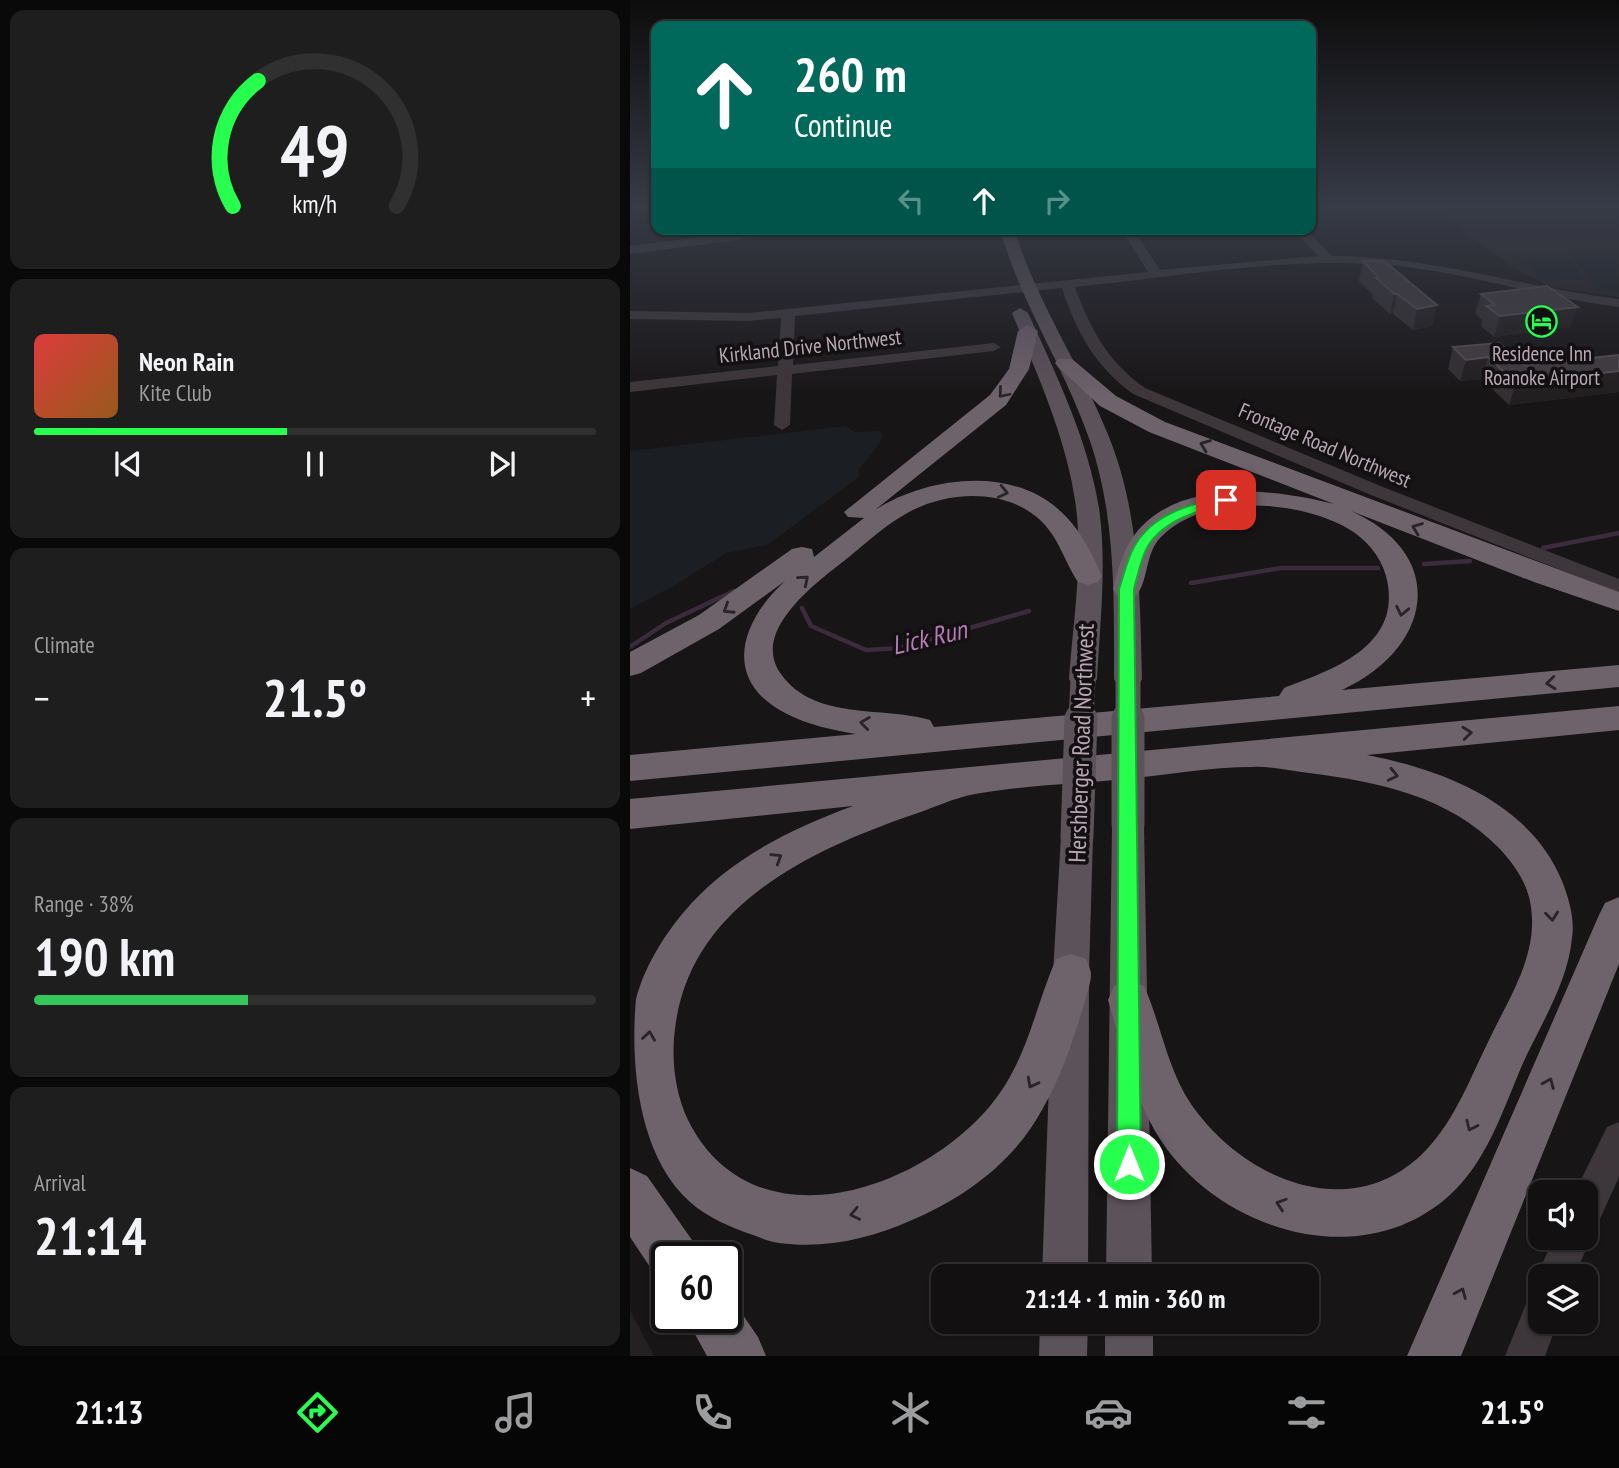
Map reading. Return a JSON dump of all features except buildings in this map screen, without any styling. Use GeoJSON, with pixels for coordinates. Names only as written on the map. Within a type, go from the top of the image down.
{"type":"FeatureCollection","features":[{"type":"Feature","properties":{"kind":"highway"},"geometry":{"type":"LineString","coordinates":[[630,665],[709,622],[758,588],[985,412],[1015,377],[1028,331]]}},
{"type":"Feature","properties":{"kind":"highway"},"geometry":{"type":"LineString","coordinates":[[1065,363],[1108,401],[1157,427],[1544,576],[1619,602]]}},
{"type":"Feature","properties":{"kind":"highway"},"geometry":{"type":"LineString","coordinates":[[982,736],[835,718],[790,700],[770,684],[760,661],[758,646],[768,619],[785,596],[873,523],[914,499],[944,491],[986,489],[1029,501],[1055,519],[1064,530],[1088,576]]}},
{"type":"Feature","properties":{"kind":"highway"},"geometry":{"type":"LineString","coordinates":[[1127,589],[1140,548],[1154,529],[1191,508],[1226,500],[1269,498],[1317,506],[1358,524],[1383,545],[1400,570],[1405,596],[1398,628],[1389,642],[1361,667],[1335,681],[1256,711]]}},
{"type":"Feature","properties":{"kind":"highway"},"geometry":{"type":"LineString","coordinates":[[630,768],[1619,676]]}},
{"type":"Feature","properties":{"kind":"highway"},"geometry":{"type":"LineString","coordinates":[[630,814],[1619,718]]}},
{"type":"Feature","properties":{"kind":"highway"},"geometry":{"type":"LineString","coordinates":[[1129,1000],[1172,1115],[1195,1147],[1214,1166],[1241,1186],[1272,1201],[1305,1211],[1338,1214],[1371,1210],[1402,1199],[1429,1182],[1446,1166],[1464,1141],[1542,976],[1550,950],[1552,911],[1540,874],[1516,840],[1502,827],[1483,812],[1430,786],[1397,775],[1356,767],[1253,753]]}},
{"type":"Feature","properties":{"kind":"highway"},"geometry":{"type":"LineString","coordinates":[[973,780],[809,840],[757,870],[733,888],[711,910],[673,962],[652,1014],[646,1068],[652,1104],[662,1133],[675,1154],[692,1173],[716,1193],[750,1210],[783,1218],[820,1220],[857,1215],[894,1203],[938,1181],[965,1163],[995,1136],[1018,1108],[1054,1032],[1071,973]]}},
{"type":"Feature","properties":{"kind":"highway"},"geometry":{"type":"LineString","coordinates":[[1434,1356],[1619,915]]}},
{"type":"Feature","properties":{"kind":"highway"},"geometry":{"type":"LineString","coordinates":[[630,1193],[663,1242]]}},
{"type":"Feature","properties":{"kind":"highway"},"geometry":{"type":"LineString","coordinates":[[723,1333],[739,1356]]}},
{"type":"Feature","properties":{"kind":"main road","name":"Hershberger Road Northwest"},"geometry":{"type":"LineString","coordinates":[[1012,269],[1028,331],[1073,445],[1081,473],[1090,542],[1071,973],[1066,1264]]}},
{"type":"Feature","properties":{"kind":"main road","name":"Hershberger Road Northwest"},"geometry":{"type":"LineString","coordinates":[[1014,283],[1065,363],[1100,440],[1113,483],[1126,568],[1129,1264]]}},
{"type":"Feature","properties":{"kind":"main road"},"geometry":{"type":"LineString","coordinates":[[1063,1356],[1064,1334]]}},
{"type":"Feature","properties":{"kind":"main road"},"geometry":{"type":"LineString","coordinates":[[1129,1334],[1129,1356]]}},
{"type":"Feature","properties":{"kind":"street"},"geometry":{"type":"LineString","coordinates":[[1153,269],[1157,275]]}},
{"type":"Feature","properties":{"kind":"street"},"geometry":{"type":"LineString","coordinates":[[630,315],[729,317],[788,313],[1014,283],[1067,284],[1218,269]]}},
{"type":"Feature","properties":{"kind":"street"},"geometry":{"type":"LineString","coordinates":[[1444,269],[1547,293],[1619,303]]}},
{"type":"Feature","properties":{"kind":"street","name":"Frontage Road Northwest"},"geometry":{"type":"LineString","coordinates":[[1067,284],[1098,354],[1113,373],[1139,391],[1388,496],[1619,586]]}},
{"type":"Feature","properties":{"kind":"street"},"geometry":{"type":"LineString","coordinates":[[782,425],[788,313]]}},
{"type":"Feature","properties":{"kind":"street","name":"Kirkland Drive Northwest"},"geometry":{"type":"LineString","coordinates":[[630,387],[994,347]]}},
{"type":"Feature","properties":{"kind":"street"},"geometry":{"type":"LineString","coordinates":[[1598,1183],[1619,1139]]}},
{"type":"Feature","properties":{"kind":"street"},"geometry":{"type":"LineString","coordinates":[[1525,1356],[1534,1334]]}},
{"type":"Feature","properties":{"kind":"shaded area"},"geometry":{"type":"Polygon","coordinates":[[[1516,269],[1619,269],[1619,297],[1551,287],[1516,269]]]}},
{"type":"Feature","properties":{"kind":"shaded area"},"geometry":{"type":"Polygon","coordinates":[[[1531,269],[1577,269],[1585,280],[1537,279],[1531,269]]]}},
{"type":"Feature","properties":{"kind":"shaded area"},"geometry":{"type":"Polygon","coordinates":[[[1582,269],[1618,269],[1619,291],[1597,291],[1582,269]]]}},
{"type":"Feature","properties":{"kind":"shaded area"},"geometry":{"type":"Polygon","coordinates":[[[845,426],[855,432],[879,431],[883,435],[878,446],[859,469],[859,477],[767,545],[726,553],[630,609],[630,451],[845,426]]]}},
{"type":"Feature","properties":{"kind":"shaded area"},"geometry":{"type":"Polygon","coordinates":[[[630,1310],[654,1356],[630,1356],[630,1310]]]}},
{"type":"Feature","properties":{"kind":"waterway","name":"Lick Run"},"geometry":{"type":"LineString","coordinates":[[1543,548],[1619,533]]}},
{"type":"Feature","properties":{"kind":"waterway","name":"Lick Run"},"geometry":{"type":"LineString","coordinates":[[1424,564],[1470,561]]}},
{"type":"Feature","properties":{"kind":"waterway","name":"Lick Run"},"geometry":{"type":"LineString","coordinates":[[1191,583],[1281,568],[1378,568]]}},
{"type":"Feature","properties":{"kind":"waterway","name":"Lick Run"},"geometry":{"type":"LineString","coordinates":[[630,647],[666,623],[734,591]]}},
{"type":"Feature","properties":{"kind":"waterway","name":"Lick Run"},"geometry":{"type":"LineString","coordinates":[[802,608],[811,626],[866,650],[900,648],[1029,611]]}},
{"type":"Feature","properties":{"kind":"place","name":"Residence Inn Roanoke Airport"},"geometry":{"type":"Point","coordinates":[1542,321]}},
{"type":"Feature","properties":{"kind":"route"},"geometry":{"type":"LineString","coordinates":[[1129,1164],[1127,589],[1144,539],[1154,529],[1191,508],[1226,500]]}}]}
